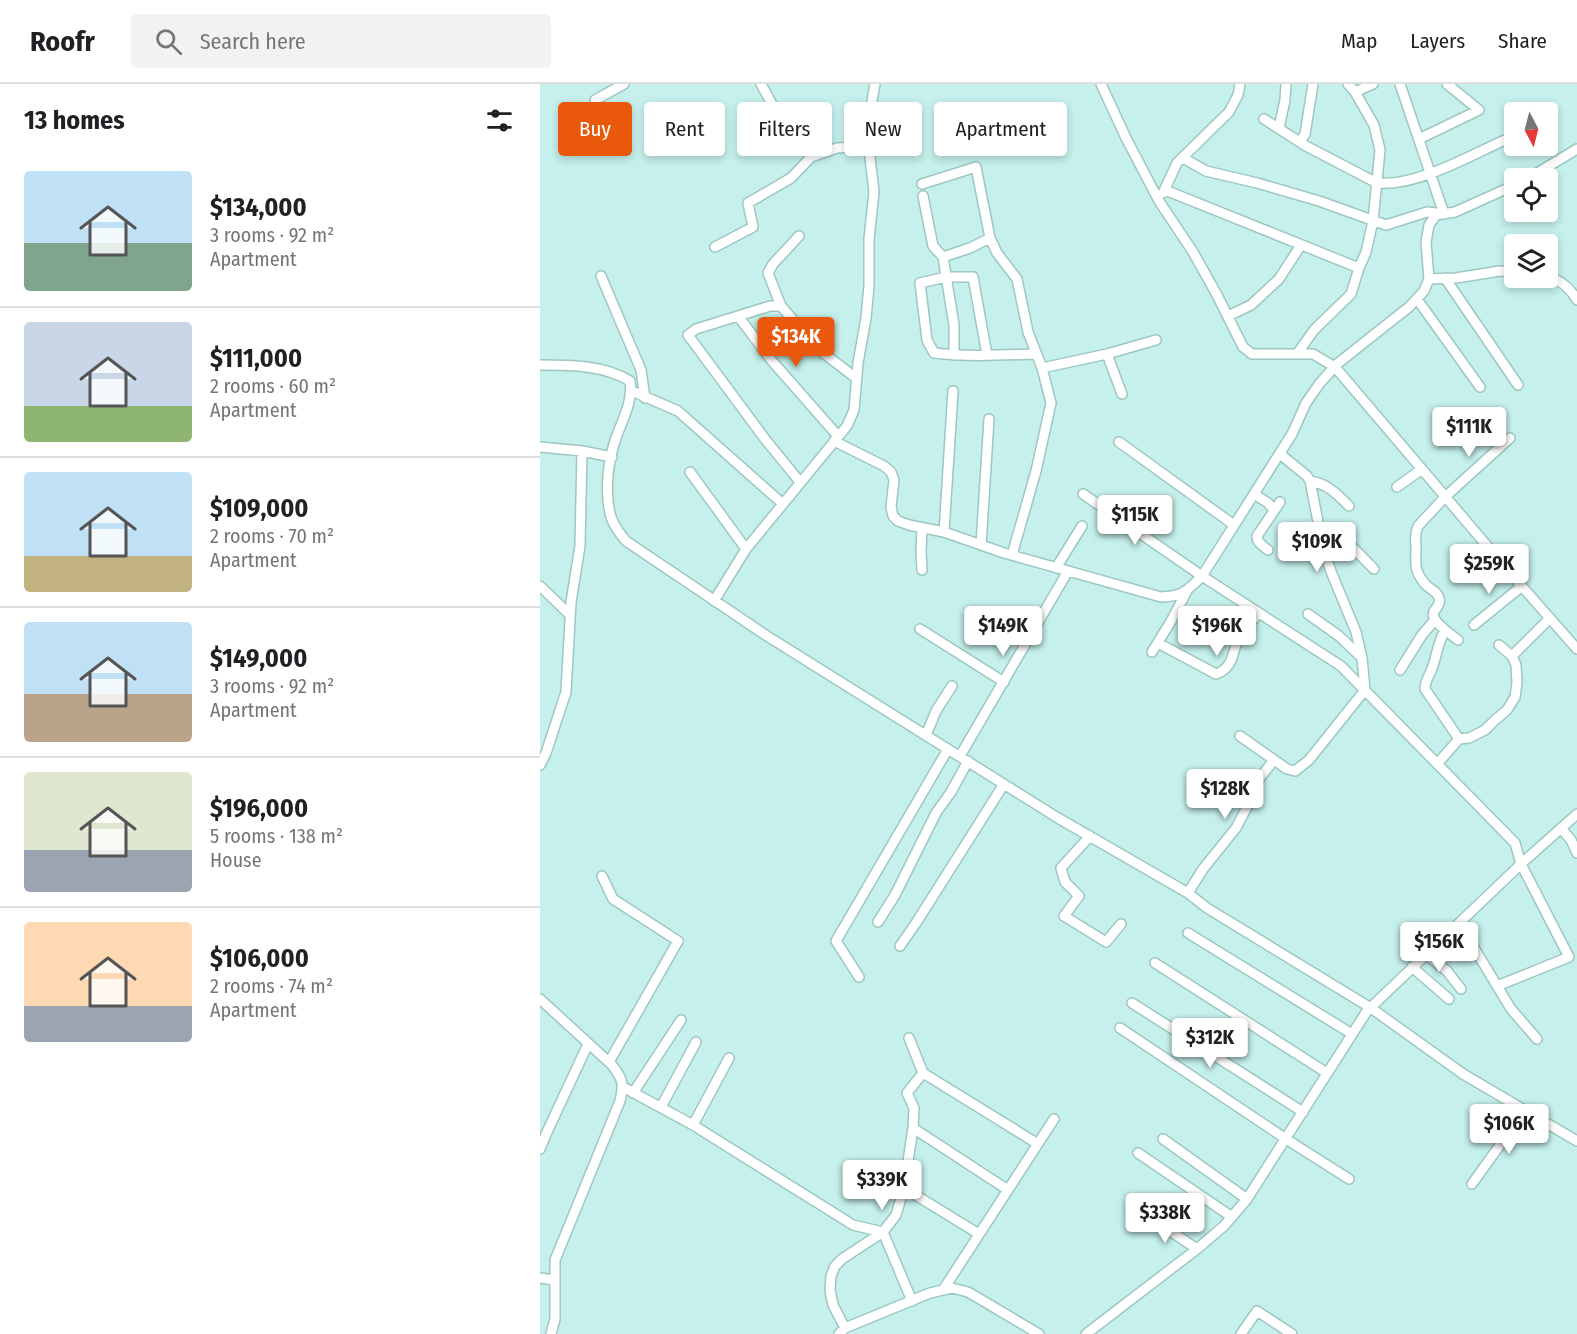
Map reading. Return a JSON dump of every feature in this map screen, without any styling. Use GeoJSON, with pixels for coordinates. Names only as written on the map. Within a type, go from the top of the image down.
{"type":"FeatureCollection","features":[{"type":"Feature","properties":{"kind":"street"},"geometry":{"type":"LineString","coordinates":[[595,100],[624,84]]}},
{"type":"Feature","properties":{"kind":"street"},"geometry":{"type":"LineString","coordinates":[[761,84],[773,105],[811,157]]}},
{"type":"Feature","properties":{"kind":"street"},"geometry":{"type":"LineString","coordinates":[[872,102],[875,84]]}},
{"type":"Feature","properties":{"kind":"street"},"geometry":{"type":"LineString","coordinates":[[1101,84],[1126,138],[1160,201],[1193,252],[1243,347],[1252,354],[1313,354],[1335,367],[1577,649]]}},
{"type":"Feature","properties":{"kind":"street"},"geometry":{"type":"LineString","coordinates":[[1160,201],[1177,163],[1229,112],[1238,95],[1240,84]]}},
{"type":"Feature","properties":{"kind":"street"},"geometry":{"type":"LineString","coordinates":[[1279,128],[1286,84]]}},
{"type":"Feature","properties":{"kind":"street"},"geometry":{"type":"LineString","coordinates":[[1300,142],[1305,134],[1313,84]]}},
{"type":"Feature","properties":{"kind":"street"},"geometry":{"type":"LineString","coordinates":[[1297,354],[1314,330],[1351,294],[1366,252],[1373,221],[1380,150],[1374,125],[1352,88],[1373,84]]}},
{"type":"Feature","properties":{"kind":"street"},"geometry":{"type":"LineString","coordinates":[[1400,84],[1444,214]]}},
{"type":"Feature","properties":{"kind":"street"},"geometry":{"type":"LineString","coordinates":[[1419,140],[1479,110],[1447,84]]}},
{"type":"Feature","properties":{"kind":"street"},"geometry":{"type":"LineString","coordinates":[[1264,119],[1300,142],[1377,183],[1390,184],[1406,181],[1430,173],[1504,140]]}},
{"type":"Feature","properties":{"kind":"street"},"geometry":{"type":"LineString","coordinates":[[715,247],[753,227],[748,203],[791,178],[811,157],[844,148]]}},
{"type":"Feature","properties":{"kind":"street"},"geometry":{"type":"LineString","coordinates":[[1546,168],[1577,149]]}},
{"type":"Feature","properties":{"kind":"street"},"geometry":{"type":"LineString","coordinates":[[714,601],[746,549],[847,426],[854,410],[856,378],[869,286],[869,239],[874,192],[870,156]]}},
{"type":"Feature","properties":{"kind":"street"},"geometry":{"type":"LineString","coordinates":[[1183,158],[1206,171],[1319,201],[1386,225],[1427,212],[1444,214]]}},
{"type":"Feature","properties":{"kind":"street"},"geometry":{"type":"LineString","coordinates":[[922,184],[976,167],[990,238],[997,252],[1017,279],[1028,332],[1052,403],[1036,471],[1012,555]]}},
{"type":"Feature","properties":{"kind":"street"},"geometry":{"type":"LineString","coordinates":[[1164,190],[1359,268]]}},
{"type":"Feature","properties":{"kind":"street"},"geometry":{"type":"LineString","coordinates":[[1152,652],[1187,591],[1202,576],[1280,454],[1306,403],[1320,383],[1335,367],[1410,307],[1424,291],[1429,279],[1426,242],[1429,225],[1436,215],[1455,212],[1504,190]]}},
{"type":"Feature","properties":{"kind":"street"},"geometry":{"type":"LineString","coordinates":[[923,196],[933,246],[943,257],[954,325],[954,355]]}},
{"type":"Feature","properties":{"kind":"street"},"geometry":{"type":"LineString","coordinates":[[799,236],[773,264],[768,273],[781,306],[818,350],[856,378]]}},
{"type":"Feature","properties":{"kind":"street"},"geometry":{"type":"LineString","coordinates":[[943,257],[990,238]]}},
{"type":"Feature","properties":{"kind":"street"},"geometry":{"type":"LineString","coordinates":[[1228,316],[1251,305],[1279,279],[1301,245]]}},
{"type":"Feature","properties":{"kind":"street"},"geometry":{"type":"LineString","coordinates":[[1429,279],[1504,271]]}},
{"type":"Feature","properties":{"kind":"street"},"geometry":{"type":"LineString","coordinates":[[601,276],[641,370],[645,398]]}},
{"type":"Feature","properties":{"kind":"street"},"geometry":{"type":"LineString","coordinates":[[987,355],[974,277],[946,277],[920,283],[927,340],[934,353],[954,355],[987,355],[1036,354]]}},
{"type":"Feature","properties":{"kind":"street"},"geometry":{"type":"LineString","coordinates":[[1445,278],[1518,385]]}},
{"type":"Feature","properties":{"kind":"street"},"geometry":{"type":"LineString","coordinates":[[1558,280],[1571,290],[1577,300]]}},
{"type":"Feature","properties":{"kind":"street"},"geometry":{"type":"LineString","coordinates":[[1417,299],[1480,387]]}},
{"type":"Feature","properties":{"kind":"street"},"geometry":{"type":"LineString","coordinates":[[781,306],[770,306],[696,329],[688,335],[800,482]]}},
{"type":"Feature","properties":{"kind":"street"},"geometry":{"type":"LineString","coordinates":[[738,316],[836,439],[891,472],[894,480],[891,507],[893,516],[898,521],[944,532],[1012,555],[1161,597],[1174,596],[1187,591]]}},
{"type":"Feature","properties":{"kind":"street"},"geometry":{"type":"LineString","coordinates":[[1042,368],[1107,354],[1156,340]]}},
{"type":"Feature","properties":{"kind":"street"},"geometry":{"type":"LineString","coordinates":[[1107,354],[1122,394]]}},
{"type":"Feature","properties":{"kind":"street"},"geometry":{"type":"LineString","coordinates":[[540,365],[590,368],[619,374],[630,381],[632,391],[616,438],[609,472],[608,498],[616,529],[626,541],[777,642],[1090,836],[1188,893],[1207,908],[1371,1008],[1463,1074],[1577,1141]]}},
{"type":"Feature","properties":{"kind":"street"},"geometry":{"type":"LineString","coordinates":[[632,391],[678,411],[783,504]]}},
{"type":"Feature","properties":{"kind":"street"},"geometry":{"type":"LineString","coordinates":[[944,532],[953,392]]}},
{"type":"Feature","properties":{"kind":"street"},"geometry":{"type":"LineString","coordinates":[[981,545],[989,419]]}},
{"type":"Feature","properties":{"kind":"street"},"geometry":{"type":"LineString","coordinates":[[1458,640],[1434,621],[1433,613],[1440,602],[1437,594],[1428,588],[1417,572],[1414,556],[1415,532],[1445,497],[1510,438]]}},
{"type":"Feature","properties":{"kind":"street"},"geometry":{"type":"LineString","coordinates":[[1119,442],[1234,525]]}},
{"type":"Feature","properties":{"kind":"street"},"geometry":{"type":"LineString","coordinates":[[540,447],[582,451],[612,457]]}},
{"type":"Feature","properties":{"kind":"street"},"geometry":{"type":"LineString","coordinates":[[540,765],[566,692],[570,615],[580,546],[582,451]]}},
{"type":"Feature","properties":{"kind":"street"},"geometry":{"type":"LineString","coordinates":[[1240,736],[1287,769],[1295,771],[1310,760],[1365,690],[1362,658],[1356,632],[1332,574],[1322,541],[1311,481],[1280,454]]}},
{"type":"Feature","properties":{"kind":"street"},"geometry":{"type":"LineString","coordinates":[[1397,487],[1422,470]]}},
{"type":"Feature","properties":{"kind":"street"},"geometry":{"type":"LineString","coordinates":[[690,472],[746,549]]}},
{"type":"Feature","properties":{"kind":"street"},"geometry":{"type":"LineString","coordinates":[[1311,481],[1332,489],[1349,506]]}},
{"type":"Feature","properties":{"kind":"street"},"geometry":{"type":"LineString","coordinates":[[1083,494],[1202,576],[1341,666],[1515,843],[1521,864],[1573,960],[1497,986]]}},
{"type":"Feature","properties":{"kind":"street"},"geometry":{"type":"LineString","coordinates":[[1254,494],[1277,506],[1257,536],[1259,543],[1268,550]]}},
{"type":"Feature","properties":{"kind":"street"},"geometry":{"type":"LineString","coordinates":[[1056,567],[1082,526]]}},
{"type":"Feature","properties":{"kind":"street"},"geometry":{"type":"LineString","coordinates":[[922,528],[922,570]]}},
{"type":"Feature","properties":{"kind":"street"},"geometry":{"type":"LineString","coordinates":[[1322,541],[1333,538],[1344,541],[1374,569]]}},
{"type":"Feature","properties":{"kind":"street"},"geometry":{"type":"LineString","coordinates":[[878,922],[895,895],[936,813],[951,792],[964,759],[1004,682],[1068,571]]}},
{"type":"Feature","properties":{"kind":"street"},"geometry":{"type":"LineString","coordinates":[[540,586],[570,615]]}},
{"type":"Feature","properties":{"kind":"street"},"geometry":{"type":"LineString","coordinates":[[1474,625],[1522,586]]}},
{"type":"Feature","properties":{"kind":"street"},"geometry":{"type":"LineString","coordinates":[[1158,643],[1216,674],[1227,667],[1235,652],[1238,638],[1258,613]]}},
{"type":"Feature","properties":{"kind":"street"},"geometry":{"type":"LineString","coordinates":[[1308,614],[1339,636],[1362,658]]}},
{"type":"Feature","properties":{"kind":"street"},"geometry":{"type":"LineString","coordinates":[[1512,656],[1550,618]]}},
{"type":"Feature","properties":{"kind":"street"},"geometry":{"type":"LineString","coordinates":[[1400,670],[1422,635],[1434,621]]}},
{"type":"Feature","properties":{"kind":"street"},"geometry":{"type":"LineString","coordinates":[[920,629],[972,664],[1004,682]]}},
{"type":"Feature","properties":{"kind":"street"},"geometry":{"type":"LineString","coordinates":[[1444,630],[1431,673],[1425,683],[1425,689],[1459,739]]}},
{"type":"Feature","properties":{"kind":"street"},"geometry":{"type":"LineString","coordinates":[[1437,764],[1459,739],[1469,738],[1485,730],[1507,710],[1515,697],[1516,665],[1512,656],[1499,645]]}},
{"type":"Feature","properties":{"kind":"street"},"geometry":{"type":"LineString","coordinates":[[926,735],[936,711],[952,686]]}},
{"type":"Feature","properties":{"kind":"street"},"geometry":{"type":"LineString","coordinates":[[859,978],[836,941],[948,748]]}},
{"type":"Feature","properties":{"kind":"street"},"geometry":{"type":"LineString","coordinates":[[1188,893],[1203,869],[1236,828],[1247,807],[1248,793],[1274,760]]}},
{"type":"Feature","properties":{"kind":"street"},"geometry":{"type":"LineString","coordinates":[[900,946],[1005,784]]}},
{"type":"Feature","properties":{"kind":"street"},"geometry":{"type":"LineString","coordinates":[[1086,1334],[1224,1226],[1247,1199],[1371,1008],[1521,864],[1577,814]]}},
{"type":"Feature","properties":{"kind":"street"},"geometry":{"type":"LineString","coordinates":[[1561,828],[1571,840],[1577,853]]}},
{"type":"Feature","properties":{"kind":"street"},"geometry":{"type":"LineString","coordinates":[[1090,836],[1061,868],[1065,882],[1079,896],[1064,916],[1106,942],[1121,924]]}},
{"type":"Feature","properties":{"kind":"street"},"geometry":{"type":"LineString","coordinates":[[602,876],[613,899],[678,942],[609,1062]]}},
{"type":"Feature","properties":{"kind":"street"},"geometry":{"type":"LineString","coordinates":[[1459,923],[1511,1009],[1537,1039]]}},
{"type":"Feature","properties":{"kind":"street"},"geometry":{"type":"LineString","coordinates":[[1188,933],[1352,1034]]}},
{"type":"Feature","properties":{"kind":"street"},"geometry":{"type":"LineString","coordinates":[[1426,954],[1447,971],[1461,989]]}},
{"type":"Feature","properties":{"kind":"street"},"geometry":{"type":"LineString","coordinates":[[1155,963],[1327,1073]]}},
{"type":"Feature","properties":{"kind":"street"},"geometry":{"type":"LineString","coordinates":[[1412,968],[1449,999]]}},
{"type":"Feature","properties":{"kind":"street"},"geometry":{"type":"LineString","coordinates":[[540,999],[609,1062],[621,1076],[623,1087],[620,1101],[555,1260],[555,1320],[551,1334]]}},
{"type":"Feature","properties":{"kind":"street"},"geometry":{"type":"LineString","coordinates":[[1132,1003],[1303,1112]]}},
{"type":"Feature","properties":{"kind":"street"},"geometry":{"type":"LineString","coordinates":[[633,1093],[681,1020]]}},
{"type":"Feature","properties":{"kind":"street"},"geometry":{"type":"LineString","coordinates":[[1120,1028],[1349,1179]]}},
{"type":"Feature","properties":{"kind":"street"},"geometry":{"type":"LineString","coordinates":[[909,1038],[922,1073],[1038,1144]]}},
{"type":"Feature","properties":{"kind":"street"},"geometry":{"type":"LineString","coordinates":[[662,1107],[696,1042]]}},
{"type":"Feature","properties":{"kind":"street"},"geometry":{"type":"LineString","coordinates":[[540,1149],[588,1044]]}},
{"type":"Feature","properties":{"kind":"street"},"geometry":{"type":"LineString","coordinates":[[693,1125],[729,1058]]}},
{"type":"Feature","properties":{"kind":"street"},"geometry":{"type":"LineString","coordinates":[[922,1073],[907,1093],[914,1108],[913,1128],[904,1188],[896,1215],[884,1232],[842,1258],[835,1266],[831,1276],[830,1290],[842,1331],[930,1293],[952,1288],[968,1292],[1040,1334]]}},
{"type":"Feature","properties":{"kind":"street"},"geometry":{"type":"LineString","coordinates":[[623,1087],[693,1125],[853,1225],[884,1232]]}},
{"type":"Feature","properties":{"kind":"street"},"geometry":{"type":"LineString","coordinates":[[1472,1184],[1525,1110]]}},
{"type":"Feature","properties":{"kind":"street"},"geometry":{"type":"LineString","coordinates":[[943,1290],[1054,1119]]}},
{"type":"Feature","properties":{"kind":"street"},"geometry":{"type":"LineString","coordinates":[[913,1128],[1008,1190]]}},
{"type":"Feature","properties":{"kind":"street"},"geometry":{"type":"LineString","coordinates":[[1163,1139],[1247,1199]]}},
{"type":"Feature","properties":{"kind":"street"},"geometry":{"type":"LineString","coordinates":[[1138,1153],[1232,1217]]}},
{"type":"Feature","properties":{"kind":"street"},"geometry":{"type":"LineString","coordinates":[[904,1188],[979,1234]]}},
{"type":"Feature","properties":{"kind":"street"},"geometry":{"type":"LineString","coordinates":[[1148,1216],[1197,1249]]}},
{"type":"Feature","properties":{"kind":"street"},"geometry":{"type":"LineString","coordinates":[[884,1232],[912,1301]]}},
{"type":"Feature","properties":{"kind":"street"},"geometry":{"type":"LineString","coordinates":[[540,1278],[554,1280]]}},
{"type":"Feature","properties":{"kind":"street"},"geometry":{"type":"LineString","coordinates":[[1241,1334],[1257,1311],[1292,1334]]}}]}
